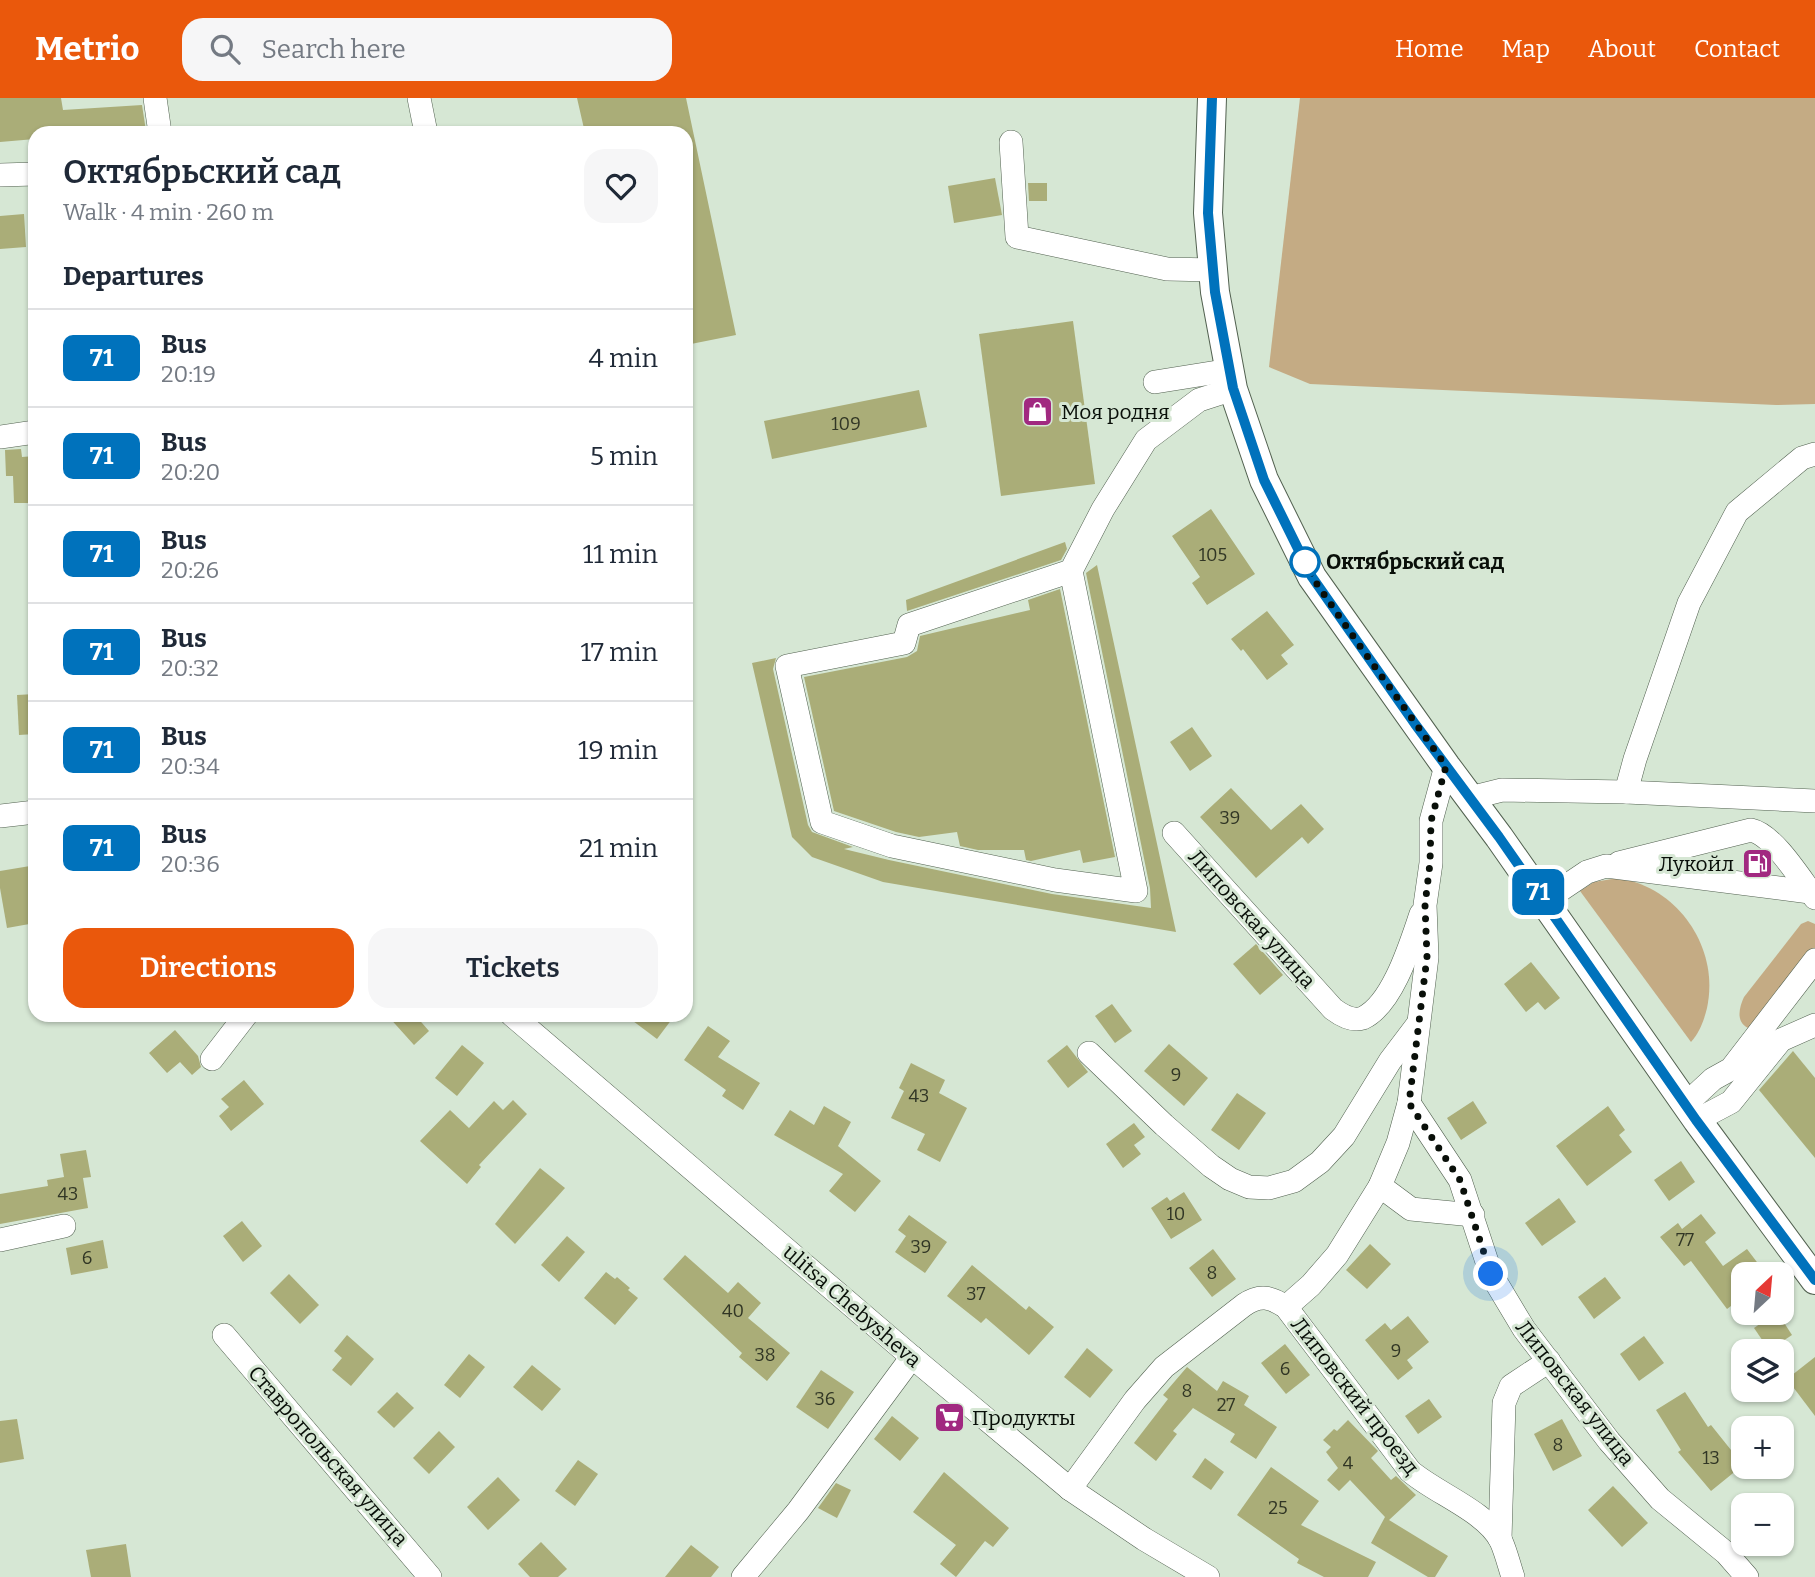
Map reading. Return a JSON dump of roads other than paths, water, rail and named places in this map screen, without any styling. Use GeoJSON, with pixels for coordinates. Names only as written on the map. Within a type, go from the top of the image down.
{"type":"FeatureCollection","features":[{"type":"Feature","properties":{"kind":"main road"},"geometry":{"type":"LineString","coordinates":[[1212,98],[1208,213],[1220,323],[1232,379],[1264,480],[1312,577],[1691,1112],[1815,1280]]}},
{"type":"Feature","properties":{"kind":"street"},"geometry":{"type":"LineString","coordinates":[[155,98],[159,126]]}},
{"type":"Feature","properties":{"kind":"street"},"geometry":{"type":"LineString","coordinates":[[419,98],[425,126]]}},
{"type":"Feature","properties":{"kind":"street"},"geometry":{"type":"LineString","coordinates":[[1011,142],[1017,237],[1167,269],[1213,270]]}},
{"type":"Feature","properties":{"kind":"street"},"geometry":{"type":"LineString","coordinates":[[0,175],[28,174]]}},
{"type":"Feature","properties":{"kind":"street"},"geometry":{"type":"LineString","coordinates":[[1155,382],[1232,379]]}},
{"type":"Feature","properties":{"kind":"street"},"geometry":{"type":"LineString","coordinates":[[1071,571],[909,625],[904,643],[787,666],[822,822],[892,846],[1055,880],[1136,891],[1071,571],[1104,509],[1146,440],[1232,379]]}},
{"type":"Feature","properties":{"kind":"street"},"geometry":{"type":"LineString","coordinates":[[0,437],[28,433]]}},
{"type":"Feature","properties":{"kind":"street"},"geometry":{"type":"LineString","coordinates":[[1626,792],[1689,603],[1737,512],[1802,458],[1815,454]]}},
{"type":"Feature","properties":{"kind":"street"},"geometry":{"type":"LineString","coordinates":[[1286,1307],[1311,1285],[1337,1255],[1380,1186],[1398,1143],[1409,1103],[1427,957],[1425,905],[1431,821],[1446,766]]}},
{"type":"Feature","properties":{"kind":"street"},"geometry":{"type":"LineString","coordinates":[[1470,798],[1502,790],[1626,792],[1815,801]]}},
{"type":"Feature","properties":{"kind":"street"},"geometry":{"type":"LineString","coordinates":[[0,816],[28,813]]}},
{"type":"Feature","properties":{"kind":"street"},"geometry":{"type":"LineString","coordinates":[[1544,901],[1587,872],[1751,830],[1770,841],[1813,895]]}},
{"type":"Feature","properties":{"kind":"street","name":"Липовская улица"},"geometry":{"type":"LineString","coordinates":[[1174,832],[1333,1009],[1353,1019],[1362,1018],[1375,1009],[1388,993],[1406,957],[1425,905]]}},
{"type":"Feature","properties":{"kind":"street"},"geometry":{"type":"LineString","coordinates":[[1606,866],[1813,895]]}},
{"type":"Feature","properties":{"kind":"street"},"geometry":{"type":"LineString","coordinates":[[1691,1112],[1713,1079],[1731,1069],[1815,960]]}},
{"type":"Feature","properties":{"kind":"street"},"geometry":{"type":"LineString","coordinates":[[212,1059],[241,1022]]}},
{"type":"Feature","properties":{"kind":"street","name":"ulitsa Chebysheva"},"geometry":{"type":"LineString","coordinates":[[520,1022],[1070,1489],[1144,1539],[1208,1577]]}},
{"type":"Feature","properties":{"kind":"street"},"geometry":{"type":"LineString","coordinates":[[1089,1053],[1211,1166],[1230,1179],[1249,1187],[1269,1188],[1294,1181],[1320,1161],[1344,1136],[1390,1061],[1418,1024]]}},
{"type":"Feature","properties":{"kind":"street"},"geometry":{"type":"LineString","coordinates":[[1691,1112],[1731,1102],[1781,1040],[1815,1025]]}},
{"type":"Feature","properties":{"kind":"street","name":"Липовская улица"},"geometry":{"type":"LineString","coordinates":[[1409,1103],[1460,1180],[1491,1274],[1524,1329],[1609,1441],[1660,1499],[1726,1553],[1747,1577]]}},
{"type":"Feature","properties":{"kind":"street"},"geometry":{"type":"LineString","coordinates":[[1380,1186],[1411,1209],[1473,1215]]}},
{"type":"Feature","properties":{"kind":"street"},"geometry":{"type":"LineString","coordinates":[[0,1240],[64,1226]]}},
{"type":"Feature","properties":{"kind":"street","name":"Липовский проезд"},"geometry":{"type":"LineString","coordinates":[[1070,1489],[1135,1400],[1164,1367],[1253,1299],[1263,1297],[1286,1307],[1410,1471],[1425,1484],[1485,1522],[1500,1539],[1513,1577]]}},
{"type":"Feature","properties":{"kind":"street","name":"Ставропольская улица"},"geometry":{"type":"LineString","coordinates":[[224,1335],[430,1577]]}},
{"type":"Feature","properties":{"kind":"street"},"geometry":{"type":"LineString","coordinates":[[743,1577],[798,1511],[912,1357]]}},
{"type":"Feature","properties":{"kind":"street"},"geometry":{"type":"LineString","coordinates":[[1500,1539],[1504,1403],[1511,1386],[1549,1361]]}},
{"type":"Feature","properties":{"kind":"place","name":"Моя родня"},"geometry":{"type":"Point","coordinates":[1038,412]}},
{"type":"Feature","properties":{"kind":"place","name":"Октябрьский сад"},"geometry":{"type":"Point","coordinates":[1305,562]}},
{"type":"Feature","properties":{"kind":"place","name":"Лукойл"},"geometry":{"type":"Point","coordinates":[1757,864]}},
{"type":"Feature","properties":{"kind":"place","name":"Продукты"},"geometry":{"type":"Point","coordinates":[949,1418]}}]}
